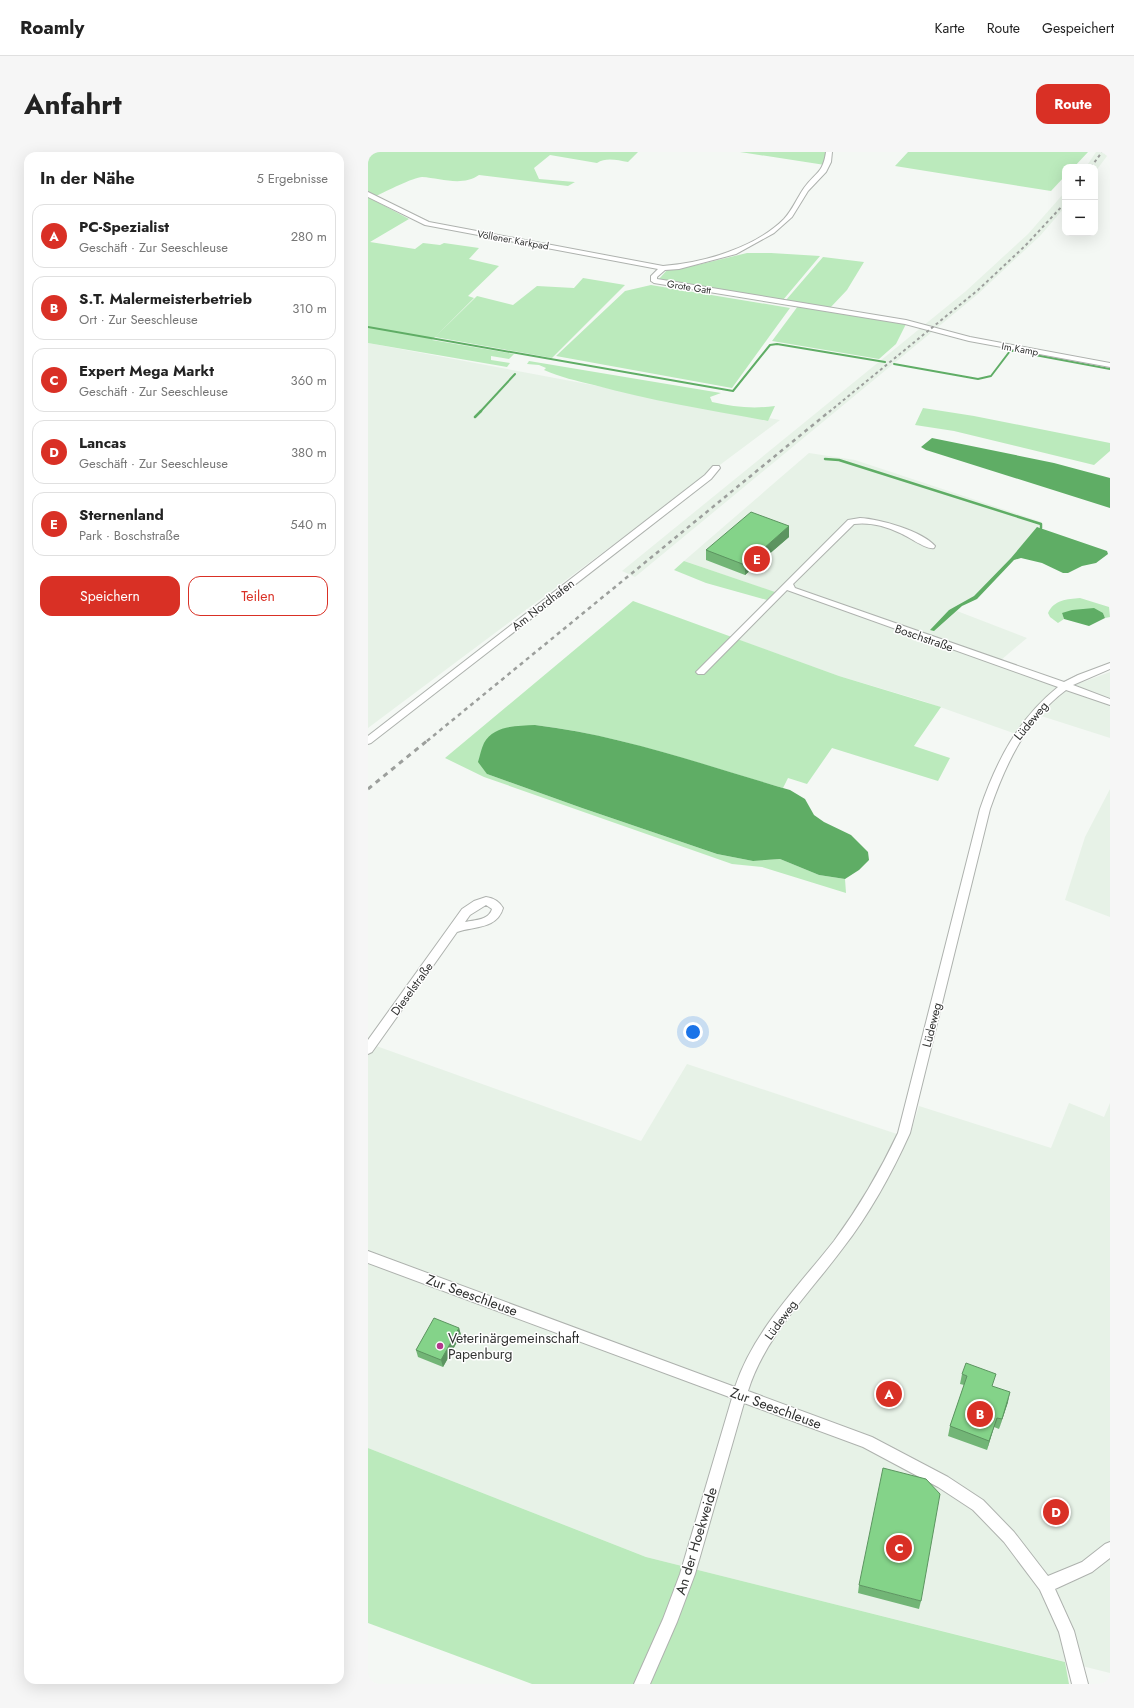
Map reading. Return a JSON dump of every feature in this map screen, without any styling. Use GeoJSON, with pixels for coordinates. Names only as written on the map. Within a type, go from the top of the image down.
{"type":"FeatureCollection","features":[{"type":"Feature","properties":{"kind":"street","name":"Grote Gatt"},"geometry":{"type":"LineString","coordinates":[[829,152],[827,165],[824,170],[807,188],[790,216],[776,228],[734,253],[679,267],[663,268],[654,276],[654,281],[906,322],[931,329]]}},
{"type":"Feature","properties":{"kind":"street","name":"Völlener Karkpad"},"geometry":{"type":"LineString","coordinates":[[368,194],[427,224],[663,268]]}},
{"type":"Feature","properties":{"kind":"street","name":"Im Kamp"},"geometry":{"type":"LineString","coordinates":[[931,329],[969,339],[1110,365]]}},
{"type":"Feature","properties":{"kind":"street","name":"Am Nordhafen"},"geometry":{"type":"LineString","coordinates":[[368,741],[708,477],[716,468]]}},
{"type":"Feature","properties":{"kind":"street"},"geometry":{"type":"LineString","coordinates":[[701,672],[851,522],[873,521],[915,536],[931,546]]}},
{"type":"Feature","properties":{"kind":"street","name":"Boschstraße"},"geometry":{"type":"LineString","coordinates":[[789,583],[789,587],[792,590],[837,608],[1110,702]]}},
{"type":"Feature","properties":{"kind":"street","name":"Lüdeweg"},"geometry":{"type":"LineString","coordinates":[[740,1395],[749,1370],[765,1342],[876,1191],[890,1166],[904,1133],[985,809],[1002,761],[1018,734],[1064,686],[1110,666]]}},
{"type":"Feature","properties":{"kind":"street","name":"Dieselstraße"},"geometry":{"type":"LineString","coordinates":[[368,1049],[455,929]]}},
{"type":"Feature","properties":{"kind":"street","name":"Zur Seeschleuse"},"geometry":{"type":"LineString","coordinates":[[368,1257],[867,1442],[943,1482],[978,1505],[1009,1537],[1045,1585],[1066,1631],[1080,1684]]}},
{"type":"Feature","properties":{"kind":"street","name":"An der Hoekweide"},"geometry":{"type":"LineString","coordinates":[[642,1684],[672,1618],[693,1558],[740,1395]]}},
{"type":"Feature","properties":{"kind":"street"},"geometry":{"type":"LineString","coordinates":[[1045,1585],[1087,1567],[1110,1549]]}},
{"type":"Feature","properties":{"kind":"shaded area"},"geometry":{"type":"Polygon","coordinates":[[[368,152],[638,152],[628,162],[604,160],[597,163],[550,155],[534,168],[539,179],[575,182],[568,186],[479,175],[465,181],[451,181],[422,177],[406,182],[376,196],[368,192],[368,152]]]}},
{"type":"Feature","properties":{"kind":"shaded area"},"geometry":{"type":"Polygon","coordinates":[[[740,152],[827,152],[825,165],[740,152]]]}},
{"type":"Feature","properties":{"kind":"shaded area"},"geometry":{"type":"Polygon","coordinates":[[[908,152],[1088,152],[1077,164],[1062,164],[1062,179],[1051,191],[895,166],[908,152]]]}},
{"type":"Feature","properties":{"kind":"shaded area"},"geometry":{"type":"Polygon","coordinates":[[[1096,152],[1110,152],[1098,168],[1098,164],[1088,164],[1096,152]]]}},
{"type":"Feature","properties":{"kind":"shaded area"},"geometry":{"type":"Polygon","coordinates":[[[1062,195],[1062,210],[1040,236],[978,294],[635,577],[622,571],[966,291],[1028,234],[1062,195]]]}},
{"type":"Feature","properties":{"kind":"shaded area"},"geometry":{"type":"Polygon","coordinates":[[[368,197],[409,219],[370,242],[415,249],[423,243],[440,245],[444,243],[479,248],[469,259],[499,266],[468,296],[474,298],[432,340],[514,354],[509,359],[491,356],[491,360],[510,363],[507,367],[368,343],[368,197]]]}},
{"type":"Feature","properties":{"kind":"shaded area"},"geometry":{"type":"Polygon","coordinates":[[[747,253],[820,256],[783,300],[659,279],[667,270],[697,265],[747,253]]]}},
{"type":"Feature","properties":{"kind":"shaded area"},"geometry":{"type":"Polygon","coordinates":[[[823,257],[864,262],[847,290],[830,308],[786,300],[823,257]]]}},
{"type":"Feature","properties":{"kind":"shaded area"},"geometry":{"type":"Polygon","coordinates":[[[583,278],[625,285],[552,358],[435,337],[477,296],[513,305],[537,286],[574,288],[583,278]]]}},
{"type":"Feature","properties":{"kind":"shaded area"},"geometry":{"type":"Polygon","coordinates":[[[651,285],[790,308],[732,388],[556,356],[625,291],[651,285]]]}},
{"type":"Feature","properties":{"kind":"shaded area"},"geometry":{"type":"Polygon","coordinates":[[[798,306],[906,324],[896,344],[879,359],[772,341],[798,306]]]}},
{"type":"Feature","properties":{"kind":"shaded area"},"geometry":{"type":"Polygon","coordinates":[[[368,343],[780,420],[368,728],[368,343]]]}},
{"type":"Feature","properties":{"kind":"shaded area"},"geometry":{"type":"Polygon","coordinates":[[[529,361],[721,393],[710,397],[712,402],[720,404],[751,407],[775,406],[768,421],[615,391],[556,375],[544,370],[546,368],[539,365],[527,364],[529,361]]]}},
{"type":"Feature","properties":{"kind":"shaded area"},"geometry":{"type":"Polygon","coordinates":[[[923,408],[974,416],[1110,443],[1110,451],[1094,465],[954,431],[915,425],[923,408]]]}},
{"type":"Feature","properties":{"kind":"shaded area"},"geometry":{"type":"Polygon","coordinates":[[[932,438],[1054,463],[1110,478],[1110,508],[926,450],[921,447],[932,438]]]}},
{"type":"Feature","properties":{"kind":"shaded area"},"geometry":{"type":"Polygon","coordinates":[[[809,453],[855,460],[1042,522],[1011,558],[974,596],[949,610],[934,631],[957,611],[1027,638],[1001,660],[1072,686],[1110,672],[1110,738],[1032,713],[1016,734],[923,701],[839,676],[731,637],[774,592],[684,561],[809,453]]]}},
{"type":"Feature","properties":{"kind":"shaded area"},"geometry":{"type":"Polygon","coordinates":[[[1037,527],[1107,551],[1108,554],[1096,563],[1082,566],[1068,573],[1063,573],[1042,563],[1021,558],[1014,560],[977,599],[962,606],[934,631],[930,630],[949,610],[974,596],[1011,558],[1037,527]]]}},
{"type":"Feature","properties":{"kind":"shaded area"},"geometry":{"type":"Polygon","coordinates":[[[684,561],[775,592],[767,600],[706,583],[674,570],[684,561]]]}},
{"type":"Feature","properties":{"kind":"shaded area"},"geometry":{"type":"Polygon","coordinates":[[[1080,598],[1109,607],[1110,617],[1105,618],[1103,613],[1062,613],[1064,619],[1058,623],[1050,617],[1048,613],[1057,603],[1080,598]]]}},
{"type":"Feature","properties":{"kind":"shaded area"},"geometry":{"type":"Polygon","coordinates":[[[633,601],[839,676],[941,707],[914,746],[950,758],[938,781],[832,748],[807,784],[788,778],[783,788],[629,743],[535,725],[487,774],[717,854],[753,861],[780,859],[819,875],[845,879],[846,893],[762,867],[732,864],[484,777],[445,758],[633,601]]]}},
{"type":"Feature","properties":{"kind":"shaded area"},"geometry":{"type":"Polygon","coordinates":[[[1094,608],[1103,613],[1105,618],[1089,626],[1064,619],[1062,613],[1072,610],[1094,608]]]}},
{"type":"Feature","properties":{"kind":"shaded area"},"geometry":{"type":"Polygon","coordinates":[[[535,725],[599,736],[664,752],[790,790],[805,799],[814,815],[824,822],[851,835],[868,852],[869,860],[859,870],[845,879],[819,875],[780,859],[753,861],[717,854],[487,774],[478,762],[483,745],[488,737],[506,728],[535,725]]]}},
{"type":"Feature","properties":{"kind":"shaded area"},"geometry":{"type":"Polygon","coordinates":[[[1110,789],[1110,917],[1065,900],[1085,837],[1110,789]]]}},
{"type":"Feature","properties":{"kind":"shaded area"},"geometry":{"type":"Polygon","coordinates":[[[368,1043],[641,1141],[687,1064],[909,1138],[919,1106],[1051,1148],[1069,1103],[1104,1117],[1110,1103],[1110,1673],[646,1557],[368,1448],[368,1043]]]}},
{"type":"Feature","properties":{"kind":"shaded area"},"geometry":{"type":"Polygon","coordinates":[[[368,1448],[646,1557],[1065,1662],[1069,1684],[532,1684],[368,1623],[368,1448]]]}},
{"type":"Feature","properties":{"kind":"building"},"geometry":{"type":"Polygon","coordinates":[[[751,512],[789,526],[745,565],[706,550],[751,512]]]}},
{"type":"Feature","properties":{"kind":"building","name":"Veterinärgemeinschaft Papenburg"},"geometry":{"type":"Polygon","coordinates":[[[434,1318],[459,1328],[441,1360],[416,1350],[434,1318]]]}},
{"type":"Feature","properties":{"kind":"building"},"geometry":{"type":"Polygon","coordinates":[[[966,1363],[996,1374],[992,1386],[1010,1392],[1002,1419],[997,1418],[989,1441],[950,1426],[967,1376],[962,1374],[966,1363]]]}},
{"type":"Feature","properties":{"kind":"building"},"geometry":{"type":"Polygon","coordinates":[[[883,1468],[926,1479],[940,1494],[921,1601],[859,1585],[883,1468]]]}},
{"type":"Feature","properties":{"kind":"waterway"},"geometry":{"type":"LineString","coordinates":[[368,327],[733,391],[770,345],[777,344],[885,362]]}},
{"type":"Feature","properties":{"kind":"waterway"},"geometry":{"type":"LineString","coordinates":[[894,364],[978,379],[991,376],[1010,351],[1014,351],[1110,369]]}},
{"type":"Feature","properties":{"kind":"waterway"},"geometry":{"type":"LineString","coordinates":[[480,412],[515,374]]}},
{"type":"Feature","properties":{"kind":"waterway"},"geometry":{"type":"LineString","coordinates":[[475,417],[480,412]]}},
{"type":"Feature","properties":{"kind":"waterway"},"geometry":{"type":"LineString","coordinates":[[825,459],[839,460],[1041,524],[1041,528]]}},
{"type":"Feature","properties":{"kind":"railway"},"geometry":{"type":"LineString","coordinates":[[1093,164],[1102,152]]}},
{"type":"Feature","properties":{"kind":"railway"},"geometry":{"type":"LineString","coordinates":[[829,412],[978,290],[1025,246],[1062,206]]}},
{"type":"Feature","properties":{"kind":"railway"},"geometry":{"type":"LineString","coordinates":[[427,741],[830,411]]}},
{"type":"Feature","properties":{"kind":"railway"},"geometry":{"type":"LineString","coordinates":[[368,789],[428,740]]}},
{"type":"Feature","properties":{"kind":"place","name":"Sternenland"},"geometry":{"type":"Point","coordinates":[757,559]}},
{"type":"Feature","properties":{"kind":"place","name":"Veterinärgemeinschaft Papenburg"},"geometry":{"type":"Point","coordinates":[440,1346]}},
{"type":"Feature","properties":{"kind":"place","name":"PC-Spezialist"},"geometry":{"type":"Point","coordinates":[889,1394]}},
{"type":"Feature","properties":{"kind":"place","name":"S.T. Malermeisterbetrieb"},"geometry":{"type":"Point","coordinates":[980,1414]}},
{"type":"Feature","properties":{"kind":"place","name":"Lancas"},"geometry":{"type":"Point","coordinates":[1056,1512]}},
{"type":"Feature","properties":{"kind":"place","name":"Expert Mega Markt"},"geometry":{"type":"Point","coordinates":[899,1548]}}]}
